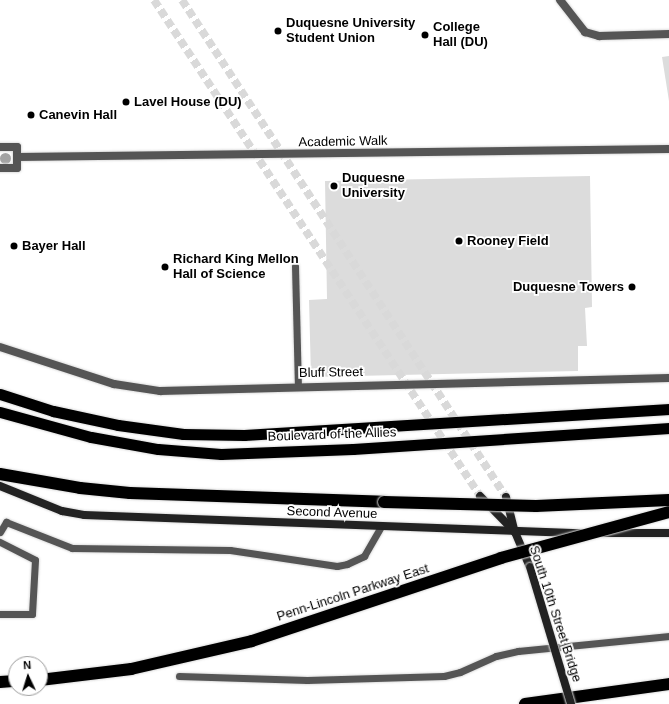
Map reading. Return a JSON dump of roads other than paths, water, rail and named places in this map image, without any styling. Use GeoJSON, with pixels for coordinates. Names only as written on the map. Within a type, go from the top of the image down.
{"type":"FeatureCollection","features":[{"type":"Feature","properties":{"kind":"highway","name":"Boulevard of the Allies"},"geometry":{"type":"LineString","coordinates":[[0,394],[53,411],[118,425],[183,434],[244,435],[669,409]]}},
{"type":"Feature","properties":{"kind":"highway","name":"Boulevard of the Allies"},"geometry":{"type":"LineString","coordinates":[[0,412],[92,437],[158,449],[221,454],[361,449],[669,428]]}},
{"type":"Feature","properties":{"kind":"highway"},"geometry":{"type":"LineString","coordinates":[[0,474],[130,493],[536,506],[669,500]]}},
{"type":"Feature","properties":{"kind":"highway","name":"Penn-Lincoln Parkway East"},"geometry":{"type":"LineString","coordinates":[[48,679],[131,669],[245,643],[508,556],[669,512]]}},
{"type":"Feature","properties":{"kind":"highway"},"geometry":{"type":"LineString","coordinates":[[525,704],[669,684]]}},
{"type":"Feature","properties":{"kind":"main road","name":"Second Avenue"},"geometry":{"type":"LineString","coordinates":[[0,486],[62,511],[84,515],[515,532],[669,533]]}},
{"type":"Feature","properties":{"kind":"main road"},"geometry":{"type":"LineString","coordinates":[[480,496],[515,532]]}},
{"type":"Feature","properties":{"kind":"main road"},"geometry":{"type":"LineString","coordinates":[[506,497],[515,532]]}},
{"type":"Feature","properties":{"kind":"main road","name":"South 10th Street Bridge"},"geometry":{"type":"LineString","coordinates":[[515,532],[530,567],[572,704]]}},
{"type":"Feature","properties":{"kind":"street"},"geometry":{"type":"LineString","coordinates":[[560,0],[585,32],[599,36],[669,34]]}},
{"type":"Feature","properties":{"kind":"street"},"geometry":{"type":"LineString","coordinates":[[0,147],[17,147],[17,168],[0,168]]}},
{"type":"Feature","properties":{"kind":"street","name":"Academic Walk"},"geometry":{"type":"LineString","coordinates":[[17,157],[669,149]]}},
{"type":"Feature","properties":{"kind":"street","name":"Bluff Street"},"geometry":{"type":"LineString","coordinates":[[0,347],[114,384],[160,391],[298,386],[669,378]]}},
{"type":"Feature","properties":{"kind":"lane"},"geometry":{"type":"LineString","coordinates":[[295,266],[298,386]]}},
{"type":"Feature","properties":{"kind":"lane"},"geometry":{"type":"LineString","coordinates":[[0,532],[6,522],[72,548],[230,550],[337,566],[347,564],[364,556],[381,526]]}},
{"type":"Feature","properties":{"kind":"lane"},"geometry":{"type":"LineString","coordinates":[[0,542],[35,560],[32,614],[0,614]]}},
{"type":"Feature","properties":{"kind":"lane"},"geometry":{"type":"LineString","coordinates":[[179,676],[307,680],[444,676],[460,672],[496,656],[518,652],[669,636]]}},
{"type":"Feature","properties":{"kind":"tunnel"},"geometry":{"type":"LineString","coordinates":[[154,0],[480,496]]}},
{"type":"Feature","properties":{"kind":"tunnel"},"geometry":{"type":"LineString","coordinates":[[182,0],[506,497]]}},
{"type":"Feature","properties":{"kind":"place","name":"Duquesne University Student Union"},"geometry":{"type":"Point","coordinates":[278,31]}},
{"type":"Feature","properties":{"kind":"place","name":"College Hall (DU)"},"geometry":{"type":"Point","coordinates":[425,35]}},
{"type":"Feature","properties":{"kind":"place","name":"Lavel House (DU)"},"geometry":{"type":"Point","coordinates":[126,102]}},
{"type":"Feature","properties":{"kind":"place","name":"Canevin Hall"},"geometry":{"type":"Point","coordinates":[31,115]}},
{"type":"Feature","properties":{"kind":"place","name":"Duquesne University"},"geometry":{"type":"Point","coordinates":[334,186]}},
{"type":"Feature","properties":{"kind":"place","name":"Rooney Field"},"geometry":{"type":"Point","coordinates":[459,241]}},
{"type":"Feature","properties":{"kind":"place","name":"Bayer Hall"},"geometry":{"type":"Point","coordinates":[14,246]}},
{"type":"Feature","properties":{"kind":"place","name":"Richard King Mellon Hall of Science"},"geometry":{"type":"Point","coordinates":[165,267]}},
{"type":"Feature","properties":{"kind":"place","name":"Duquesne Towers"},"geometry":{"type":"Point","coordinates":[632,287]}}]}
